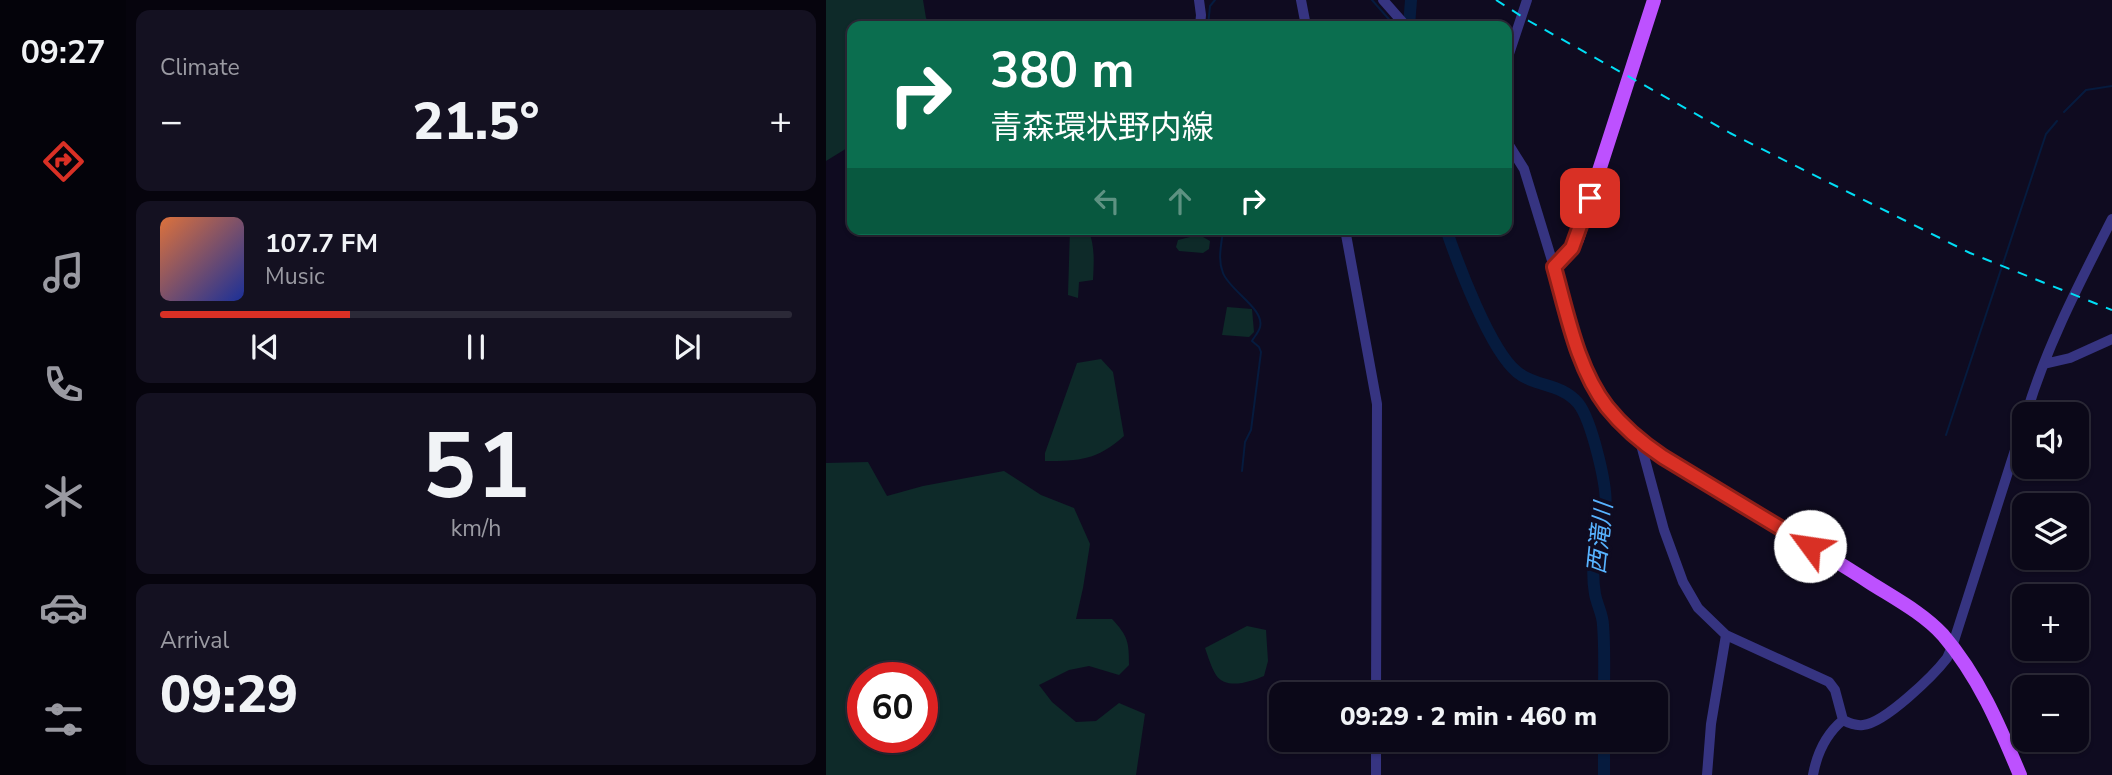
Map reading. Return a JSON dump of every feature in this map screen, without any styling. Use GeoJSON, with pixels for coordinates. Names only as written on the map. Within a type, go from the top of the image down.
{"type":"FeatureCollection","features":[{"type":"Feature","properties":{"kind":"main road"},"geometry":{"type":"LineString","coordinates":[[1654,0],[1577,239],[1554,267],[1575,338],[1596,390],[1612,412],[1640,441],[1843,566],[1913,611],[1940,633],[1992,707],[2020,775]]}},
{"type":"Feature","properties":{"kind":"street"},"geometry":{"type":"LineString","coordinates":[[1199,0],[1200,21]]}},
{"type":"Feature","properties":{"kind":"street"},"geometry":{"type":"LineString","coordinates":[[1301,0],[1305,21]]}},
{"type":"Feature","properties":{"kind":"street"},"geometry":{"type":"LineString","coordinates":[[1384,0],[1402,21]]}},
{"type":"Feature","properties":{"kind":"street"},"geometry":{"type":"LineString","coordinates":[[1512,45],[1527,0]]}},
{"type":"Feature","properties":{"kind":"street"},"geometry":{"type":"LineString","coordinates":[[1512,150],[1524,169],[1554,267]]}},
{"type":"Feature","properties":{"kind":"street"},"geometry":{"type":"LineString","coordinates":[[2030,402],[2054,338],[2112,219]]}},
{"type":"Feature","properties":{"kind":"street"},"geometry":{"type":"LineString","coordinates":[[1346,235],[1377,404],[1376,682]]}},
{"type":"Feature","properties":{"kind":"street"},"geometry":{"type":"LineString","coordinates":[[2044,364],[2070,358],[2112,339]]}},
{"type":"Feature","properties":{"kind":"street"},"geometry":{"type":"LineString","coordinates":[[1640,441],[1664,530],[1683,582],[1698,608],[1726,635],[1829,682],[1835,690],[1843,720],[1852,725],[1865,725],[1879,720],[1942,665],[1952,647],[2012,458]]}},
{"type":"Feature","properties":{"kind":"street"},"geometry":{"type":"LineString","coordinates":[[1707,775],[1711,724],[1726,635]]}},
{"type":"Feature","properties":{"kind":"street"},"geometry":{"type":"LineString","coordinates":[[1813,775],[1823,744],[1832,729],[1843,720]]}},
{"type":"Feature","properties":{"kind":"street"},"geometry":{"type":"LineString","coordinates":[[1376,752],[1376,775]]}},
{"type":"Feature","properties":{"kind":"green space"},"geometry":{"type":"Polygon","coordinates":[[[826,0],[923,0],[928,21],[847,21],[847,148],[826,161],[826,0]]]}},
{"type":"Feature","properties":{"kind":"green space"},"geometry":{"type":"Polygon","coordinates":[[[1070,235],[1090,235],[1094,260],[1093,280],[1079,282],[1078,298],[1068,295],[1070,235]]]}},
{"type":"Feature","properties":{"kind":"green space"},"geometry":{"type":"Polygon","coordinates":[[[1203,237],[1210,241],[1209,249],[1203,253],[1179,251],[1176,247],[1178,240],[1203,237]]]}},
{"type":"Feature","properties":{"kind":"green space"},"geometry":{"type":"Polygon","coordinates":[[[1227,307],[1252,309],[1254,332],[1249,337],[1222,335],[1227,307]]]}},
{"type":"Feature","properties":{"kind":"green space"},"geometry":{"type":"Polygon","coordinates":[[[1101,359],[1113,372],[1124,436],[1088,458],[1045,461],[1045,453],[1077,363],[1101,359]]]}},
{"type":"Feature","properties":{"kind":"green space"},"geometry":{"type":"Polygon","coordinates":[[[868,462],[887,496],[923,486],[1004,471],[1041,495],[1074,508],[1090,544],[1076,619],[1112,619],[1126,640],[1129,665],[1119,675],[1089,666],[1069,670],[1039,685],[1052,702],[1076,722],[1096,721],[1119,703],[1145,714],[1136,775],[826,775],[826,463],[868,462]]]}},
{"type":"Feature","properties":{"kind":"green space"},"geometry":{"type":"Polygon","coordinates":[[[1247,626],[1266,630],[1268,661],[1264,676],[1245,682],[1220,680],[1205,648],[1247,626]]]}},
{"type":"Feature","properties":{"kind":"waterway"},"geometry":{"type":"LineString","coordinates":[[1208,21],[1210,6],[1215,0]]}},
{"type":"Feature","properties":{"kind":"waterway"},"geometry":{"type":"LineString","coordinates":[[1372,0],[1391,21]]}},
{"type":"Feature","properties":{"kind":"waterway","name":"西滝川"},"geometry":{"type":"LineString","coordinates":[[1409,21],[1411,0]]}},
{"type":"Feature","properties":{"kind":"waterway"},"geometry":{"type":"LineString","coordinates":[[2064,112],[2086,90],[2112,86]]}},
{"type":"Feature","properties":{"kind":"waterway"},"geometry":{"type":"LineString","coordinates":[[1946,435],[2046,134],[2057,121]]}},
{"type":"Feature","properties":{"kind":"waterway"},"geometry":{"type":"LineString","coordinates":[[1222,235],[1220,256],[1223,273],[1260,320],[1259,329],[1252,341],[1261,352],[1251,430],[1245,442],[1242,471]]}},
{"type":"Feature","properties":{"kind":"waterway","name":"西滝川"},"geometry":{"type":"LineString","coordinates":[[1448,235],[1476,305],[1507,361],[1524,377],[1556,388],[1578,403],[1593,438],[1606,500],[1594,551],[1593,571],[1595,594],[1603,621],[1604,682]]}},
{"type":"Feature","properties":{"kind":"waterway","name":"西滝川"},"geometry":{"type":"LineString","coordinates":[[1604,752],[1604,775]]}},
{"type":"Feature","properties":{"kind":"railway"},"geometry":{"type":"LineString","coordinates":[[1496,0],[1730,133],[1970,253],[2112,310]]}},
{"type":"Feature","properties":{"kind":"route"},"geometry":{"type":"LineString","coordinates":[[1590,198],[1577,239],[1554,267],[1584,364],[1596,390],[1618,419],[1640,441],[1810,546]]}}]}
